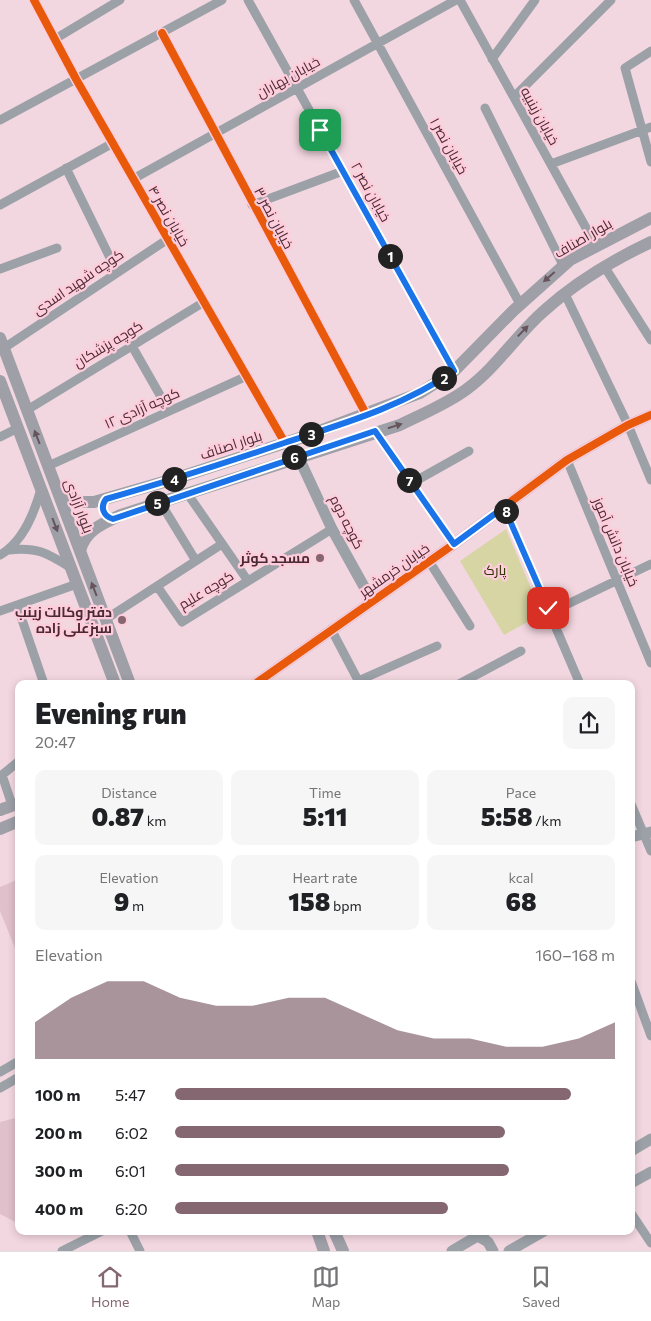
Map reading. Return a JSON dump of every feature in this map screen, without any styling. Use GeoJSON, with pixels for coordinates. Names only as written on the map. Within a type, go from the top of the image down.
{"type":"FeatureCollection","features":[{"type":"Feature","properties":{"kind":"main road","name":"بلوار اصناف"},"geometry":{"type":"LineString","coordinates":[[57,488],[68,497],[80,502],[94,502],[106,499],[285,443],[420,393],[454,371],[520,304],[563,265],[651,218]]}},
{"type":"Feature","properties":{"kind":"main road"},"geometry":{"type":"LineString","coordinates":[[80,551],[82,543],[89,534],[113,519],[298,456],[375,431],[400,425],[425,414],[467,389],[484,374],[524,330],[565,294],[604,266],[651,242]]}},
{"type":"Feature","properties":{"kind":"main road","name":"بلوار آزادی"},"geometry":{"type":"LineString","coordinates":[[2,343],[129,680]]}},
{"type":"Feature","properties":{"kind":"main road"},"geometry":{"type":"LineString","coordinates":[[0,381],[113,680]]}},
{"type":"Feature","properties":{"kind":"main road"},"geometry":{"type":"LineString","coordinates":[[106,499],[102,504],[103,511],[107,517],[113,519]]}},
{"type":"Feature","properties":{"kind":"main road"},"geometry":{"type":"LineString","coordinates":[[0,810],[15,804]]}},
{"type":"Feature","properties":{"kind":"main road"},"geometry":{"type":"LineString","coordinates":[[0,829],[15,823]]}},
{"type":"Feature","properties":{"kind":"main road"},"geometry":{"type":"LineString","coordinates":[[318,1235],[324,1251]]}},
{"type":"Feature","properties":{"kind":"main road"},"geometry":{"type":"LineString","coordinates":[[336,1235],[342,1251]]}},
{"type":"Feature","properties":{"kind":"street","name":"خیابان نصر ۴"},"geometry":{"type":"LineString","coordinates":[[34,0],[76,79],[285,443]]}},
{"type":"Feature","properties":{"kind":"street"},"geometry":{"type":"LineString","coordinates":[[54,39],[120,0]]}},
{"type":"Feature","properties":{"kind":"street"},"geometry":{"type":"LineString","coordinates":[[0,120],[222,0]]}},
{"type":"Feature","properties":{"kind":"street","name":"خیابان نصر ۲"},"geometry":{"type":"LineString","coordinates":[[248,0],[454,371]]}},
{"type":"Feature","properties":{"kind":"street","name":"خیابان نصر ۱"},"geometry":{"type":"LineString","coordinates":[[354,0],[520,304]]}},
{"type":"Feature","properties":{"kind":"street","name":"خیابان بهاران"},"geometry":{"type":"LineString","coordinates":[[133,179],[458,0]]}},
{"type":"Feature","properties":{"kind":"street","name":"خیابان زینبیه"},"geometry":{"type":"LineString","coordinates":[[458,0],[596,246]]}},
{"type":"Feature","properties":{"kind":"street"},"geometry":{"type":"LineString","coordinates":[[492,59],[535,0]]}},
{"type":"Feature","properties":{"kind":"street"},"geometry":{"type":"LineString","coordinates":[[514,97],[611,0]]}},
{"type":"Feature","properties":{"kind":"street","name":"خیابان نصر ۳"},"geometry":{"type":"LineString","coordinates":[[162,33],[252,205],[366,414]]}},
{"type":"Feature","properties":{"kind":"street"},"geometry":{"type":"LineString","coordinates":[[651,51],[625,68],[646,129],[651,162]]}},
{"type":"Feature","properties":{"kind":"street"},"geometry":{"type":"LineString","coordinates":[[485,108],[563,265]]}},
{"type":"Feature","properties":{"kind":"street"},"geometry":{"type":"LineString","coordinates":[[550,164],[646,129]]}},
{"type":"Feature","properties":{"kind":"street"},"geometry":{"type":"LineString","coordinates":[[0,205],[113,143]]}},
{"type":"Feature","properties":{"kind":"street"},"geometry":{"type":"LineString","coordinates":[[66,168],[117,272]]}},
{"type":"Feature","properties":{"kind":"street"},"geometry":{"type":"LineString","coordinates":[[252,205],[343,171]]}},
{"type":"Feature","properties":{"kind":"street","name":"کوچه شهید اسدی"},"geometry":{"type":"LineString","coordinates":[[2,343],[168,238]]}},
{"type":"Feature","properties":{"kind":"street"},"geometry":{"type":"LineString","coordinates":[[0,269],[57,248]]}},
{"type":"Feature","properties":{"kind":"street"},"geometry":{"type":"LineString","coordinates":[[604,266],[651,340]]}},
{"type":"Feature","properties":{"kind":"street"},"geometry":{"type":"LineString","coordinates":[[565,294],[628,426],[651,480]]}},
{"type":"Feature","properties":{"kind":"street","name":"کوچه پزشکان"},"geometry":{"type":"LineString","coordinates":[[27,410],[204,302]]}},
{"type":"Feature","properties":{"kind":"street"},"geometry":{"type":"LineString","coordinates":[[132,346],[169,411]]}},
{"type":"Feature","properties":{"kind":"street","name":"کوچه آزادی ۱۲"},"geometry":{"type":"LineString","coordinates":[[48,466],[247,376]]}},
{"type":"Feature","properties":{"kind":"street","name":"خیابان خرمشهر"},"geometry":{"type":"LineString","coordinates":[[262,680],[454,544],[567,460],[651,415]]}},
{"type":"Feature","properties":{"kind":"street"},"geometry":{"type":"LineString","coordinates":[[0,437],[18,428]]}},
{"type":"Feature","properties":{"kind":"street"},"geometry":{"type":"LineString","coordinates":[[375,431],[454,544]]}},
{"type":"Feature","properties":{"kind":"street"},"geometry":{"type":"LineString","coordinates":[[412,483],[469,451]]}},
{"type":"Feature","properties":{"kind":"street","name":"کوچه دوم"},"geometry":{"type":"LineString","coordinates":[[298,456],[332,529],[372,601]]}},
{"type":"Feature","properties":{"kind":"street","name":"خیابان دانش آموز"},"geometry":{"type":"LineString","coordinates":[[567,460],[651,663]]}},
{"type":"Feature","properties":{"kind":"street"},"geometry":{"type":"LineString","coordinates":[[9,550],[33,516],[41,489]]}},
{"type":"Feature","properties":{"kind":"street"},"geometry":{"type":"LineString","coordinates":[[187,493],[248,581]]}},
{"type":"Feature","properties":{"kind":"street"},"geometry":{"type":"LineString","coordinates":[[160,502],[196,561]]}},
{"type":"Feature","properties":{"kind":"street"},"geometry":{"type":"LineString","coordinates":[[504,507],[578,680]]}},
{"type":"Feature","properties":{"kind":"street","name":"کوچه علیم"},"geometry":{"type":"LineString","coordinates":[[157,586],[182,622],[332,529]]}},
{"type":"Feature","properties":{"kind":"street"},"geometry":{"type":"LineString","coordinates":[[106,619],[222,544]]}},
{"type":"Feature","properties":{"kind":"street"},"geometry":{"type":"LineString","coordinates":[[0,555],[9,550],[29,548],[42,551],[71,568]]}},
{"type":"Feature","properties":{"kind":"street"},"geometry":{"type":"LineString","coordinates":[[429,561],[470,626]]}},
{"type":"Feature","properties":{"kind":"street"},"geometry":{"type":"LineString","coordinates":[[550,613],[651,564]]}},
{"type":"Feature","properties":{"kind":"street"},"geometry":{"type":"LineString","coordinates":[[0,611],[77,584]]}},
{"type":"Feature","properties":{"kind":"street"},"geometry":{"type":"LineString","coordinates":[[18,605],[43,680]]}},
{"type":"Feature","properties":{"kind":"street"},"geometry":{"type":"LineString","coordinates":[[331,630],[357,680]]}},
{"type":"Feature","properties":{"kind":"street"},"geometry":{"type":"LineString","coordinates":[[365,680],[436,646]]}},
{"type":"Feature","properties":{"kind":"street"},"geometry":{"type":"LineString","coordinates":[[469,680],[522,651]]}},
{"type":"Feature","properties":{"kind":"street"},"geometry":{"type":"LineString","coordinates":[[15,764],[2,775],[15,802]]}},
{"type":"Feature","properties":{"kind":"street"},"geometry":{"type":"LineString","coordinates":[[635,811],[647,833],[651,851]]}},
{"type":"Feature","properties":{"kind":"street"},"geometry":{"type":"LineString","coordinates":[[635,992],[651,1036]]}},
{"type":"Feature","properties":{"kind":"street"},"geometry":{"type":"LineString","coordinates":[[0,1072],[15,1063]]}},
{"type":"Feature","properties":{"kind":"street"},"geometry":{"type":"LineString","coordinates":[[0,1088],[15,1079]]}},
{"type":"Feature","properties":{"kind":"street"},"geometry":{"type":"LineString","coordinates":[[635,1149],[651,1139]]}},
{"type":"Feature","properties":{"kind":"street"},"geometry":{"type":"LineString","coordinates":[[635,1181],[651,1172]]}},
{"type":"Feature","properties":{"kind":"street"},"geometry":{"type":"LineString","coordinates":[[635,1219],[651,1243]]}},
{"type":"Feature","properties":{"kind":"street"},"geometry":{"type":"LineString","coordinates":[[62,1251],[94,1235]]}},
{"type":"Feature","properties":{"kind":"street"},"geometry":{"type":"LineString","coordinates":[[132,1235],[140,1251]]}},
{"type":"Feature","properties":{"kind":"street"},"geometry":{"type":"LineString","coordinates":[[452,1251],[480,1235]]}},
{"type":"Feature","properties":{"kind":"street"},"geometry":{"type":"LineString","coordinates":[[483,1235],[492,1251]]}},
{"type":"Feature","properties":{"kind":"street"},"geometry":{"type":"LineString","coordinates":[[509,1251],[537,1235]]}},
{"type":"Feature","properties":{"kind":"green space","name":"پارک"},"geometry":{"type":"Polygon","coordinates":[[[506,529],[542,614],[504,635],[460,561],[506,529]]]}},
{"type":"Feature","properties":{"kind":"building"},"geometry":{"type":"Polygon","coordinates":[[[15,881],[15,948],[0,911],[0,887],[15,881]]]}},
{"type":"Feature","properties":{"kind":"building"},"geometry":{"type":"Polygon","coordinates":[[[15,1118],[15,1222],[0,1214],[0,1122],[15,1118]]]}},
{"type":"Feature","properties":{"kind":"cycle path"},"geometry":{"type":"LineString","coordinates":[[34,0],[76,79],[285,443]]}},
{"type":"Feature","properties":{"kind":"cycle path"},"geometry":{"type":"LineString","coordinates":[[162,33],[366,414]]}},
{"type":"Feature","properties":{"kind":"cycle path"},"geometry":{"type":"LineString","coordinates":[[261,680],[454,544],[567,460],[628,425],[651,415]]}},
{"type":"Feature","properties":{"kind":"place","name":"مسجد کوثر"},"geometry":{"type":"Point","coordinates":[320,558]}},
{"type":"Feature","properties":{"kind":"place","name":"دفتر وکالت زینب سبزعلی زاده"},"geometry":{"type":"Point","coordinates":[122,620]}},
{"type":"Feature","properties":{"kind":"route"},"geometry":{"type":"LineString","coordinates":[[320,130],[454,371],[420,393],[336,426],[174,479],[106,499],[102,504],[103,511],[107,517],[113,519],[375,431],[454,544],[504,507],[548,608]]}}]}
